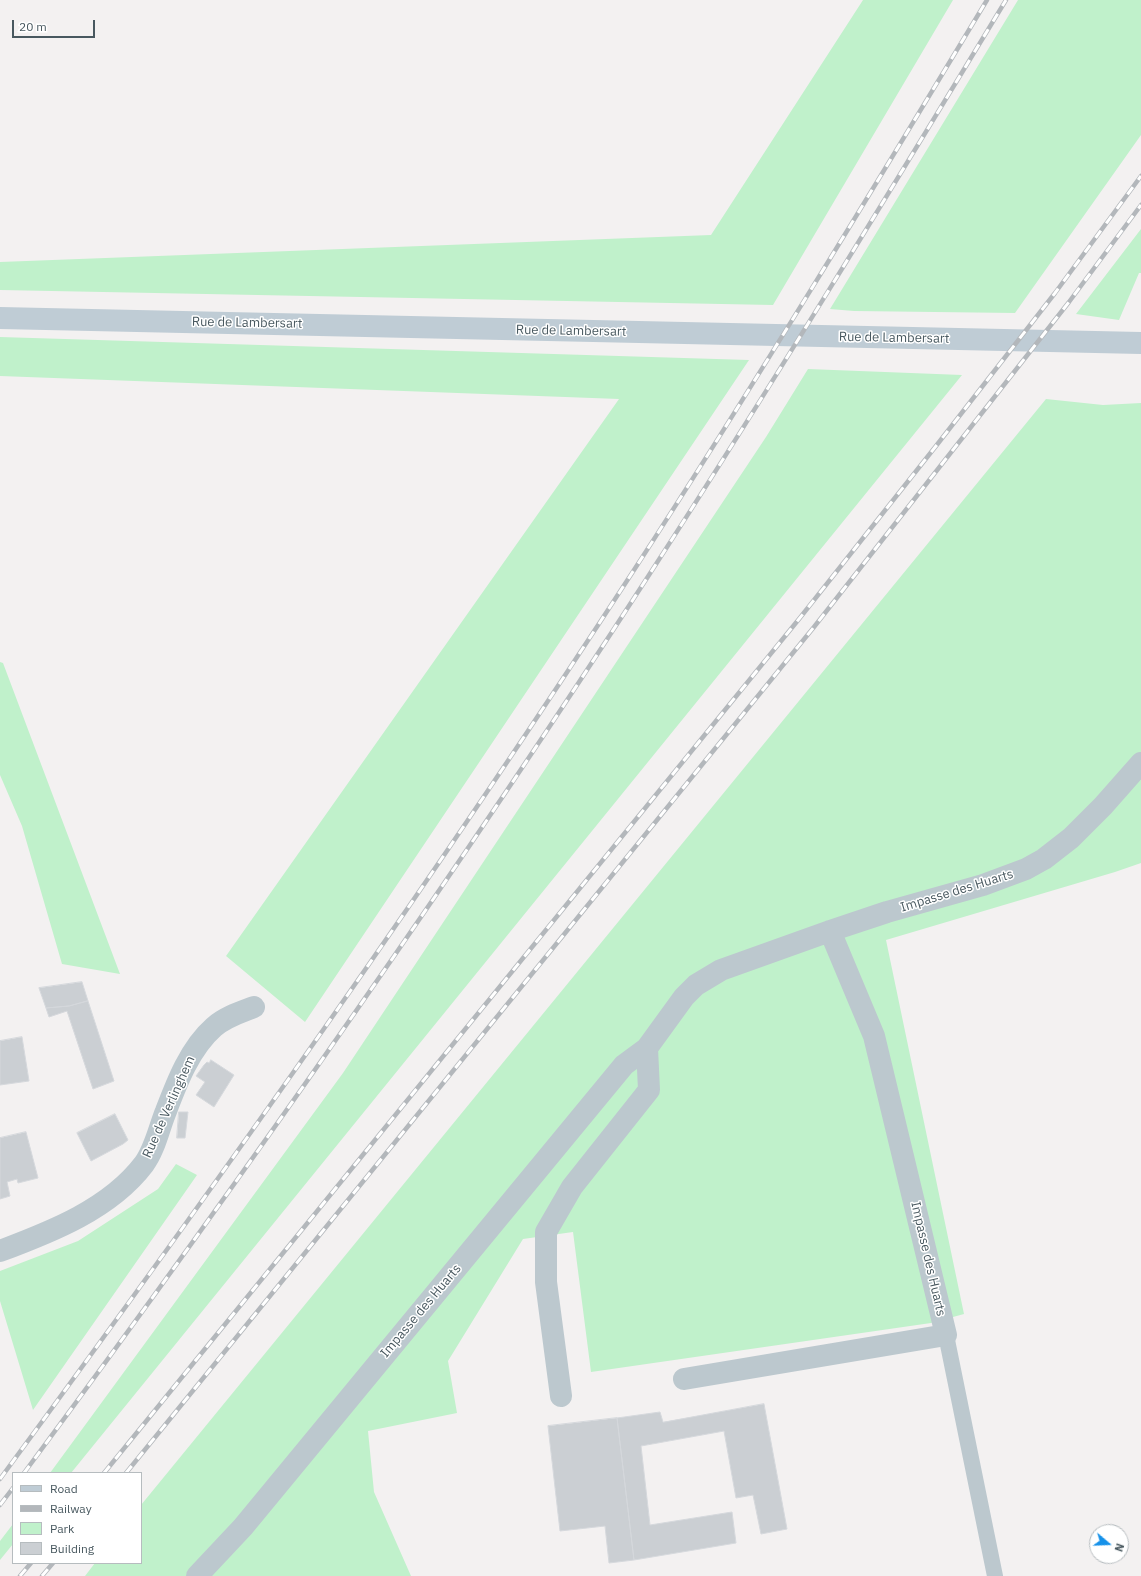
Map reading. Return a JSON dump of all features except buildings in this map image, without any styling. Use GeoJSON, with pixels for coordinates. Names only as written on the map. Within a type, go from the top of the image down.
{"type":"FeatureCollection","features":[{"type":"Feature","properties":{"kind":"main road","name":"Rue de Lambersart"},"geometry":{"type":"LineString","coordinates":[[0,318],[1141,343]]}},
{"type":"Feature","properties":{"kind":"street","name":"Impasse des Huarts"},"geometry":{"type":"LineString","coordinates":[[197,1576],[243,1527],[624,1065],[647,1048],[684,997],[696,985],[721,970],[830,931],[887,912],[983,885],[1026,869],[1044,859],[1071,838],[1103,806],[1141,763]]}},
{"type":"Feature","properties":{"kind":"street","name":"Impasse des Huarts"},"geometry":{"type":"LineString","coordinates":[[684,1379],[946,1335],[874,1036],[830,931]]}},
{"type":"Feature","properties":{"kind":"street","name":"Rue de Verlinghem"},"geometry":{"type":"LineString","coordinates":[[0,1251],[73,1220],[99,1205],[126,1185],[145,1163],[157,1138],[166,1111],[183,1070],[198,1043],[214,1026],[235,1014],[254,1007]]}},
{"type":"Feature","properties":{"kind":"street"},"geometry":{"type":"LineString","coordinates":[[561,1396],[546,1282],[546,1232],[572,1187],[649,1090],[647,1048]]}},
{"type":"Feature","properties":{"kind":"lane"},"geometry":{"type":"LineString","coordinates":[[946,1335],[995,1576]]}},
{"type":"Feature","properties":{"kind":"green space"},"geometry":{"type":"Polygon","coordinates":[[[863,0],[953,0],[773,305],[0,290],[0,262],[711,235],[863,0]]]}},
{"type":"Feature","properties":{"kind":"green space"},"geometry":{"type":"Polygon","coordinates":[[[1018,0],[1141,0],[1141,135],[1015,313],[854,311],[830,309],[1018,0]]]}},
{"type":"Feature","properties":{"kind":"green space"},"geometry":{"type":"Polygon","coordinates":[[[1141,229],[1141,273],[1139,273],[1119,320],[1076,314],[1141,229]]]}},
{"type":"Feature","properties":{"kind":"green space"},"geometry":{"type":"Polygon","coordinates":[[[0,337],[749,360],[305,1022],[226,956],[619,399],[0,376],[0,337]]]}},
{"type":"Feature","properties":{"kind":"green space"},"geometry":{"type":"Polygon","coordinates":[[[808,369],[962,375],[72,1472],[51,1472],[343,1073],[766,437],[808,369]]]}},
{"type":"Feature","properties":{"kind":"green space"},"geometry":{"type":"Polygon","coordinates":[[[1046,399],[1103,405],[1141,403],[1141,863],[886,940],[964,1314],[931,1323],[591,1372],[573,1232],[523,1239],[448,1361],[457,1413],[368,1431],[374,1492],[411,1576],[85,1576],[94,1564],[142,1564],[142,1504],[1046,399]]]}},
{"type":"Feature","properties":{"kind":"green space"},"geometry":{"type":"Polygon","coordinates":[[[0,662],[3,663],[120,974],[62,964],[22,826],[0,775],[0,662]]]}},
{"type":"Feature","properties":{"kind":"green space"},"geometry":{"type":"Polygon","coordinates":[[[176,1164],[197,1175],[33,1410],[0,1301],[0,1271],[78,1241],[158,1189],[176,1164]]]}},
{"type":"Feature","properties":{"kind":"green space"},"geometry":{"type":"Polygon","coordinates":[[[12,1525],[12,1545],[0,1560],[0,1541],[12,1525]]]}},
{"type":"Feature","properties":{"kind":"railway"},"geometry":{"type":"LineString","coordinates":[[0,1479],[163,1255],[324,1029],[481,801],[558,686],[634,570],[769,357],[987,0]]}},
{"type":"Feature","properties":{"kind":"railway"},"geometry":{"type":"LineString","coordinates":[[25,1472],[265,1141],[344,1029],[574,689],[695,504],[874,217],[1006,0]]}},
{"type":"Feature","properties":{"kind":"railway"},"geometry":{"type":"LineString","coordinates":[[105,1472],[799,619],[1055,293],[1141,176]]}},
{"type":"Feature","properties":{"kind":"railway"},"geometry":{"type":"LineString","coordinates":[[127,1472],[814,627],[1069,302],[1141,205]]}},
{"type":"Feature","properties":{"kind":"railway"},"geometry":{"type":"LineString","coordinates":[[0,1505],[12,1489]]}},
{"type":"Feature","properties":{"kind":"railway"},"geometry":{"type":"LineString","coordinates":[[20,1576],[30,1564]]}},
{"type":"Feature","properties":{"kind":"railway"},"geometry":{"type":"LineString","coordinates":[[42,1576],[52,1564]]}}]}
